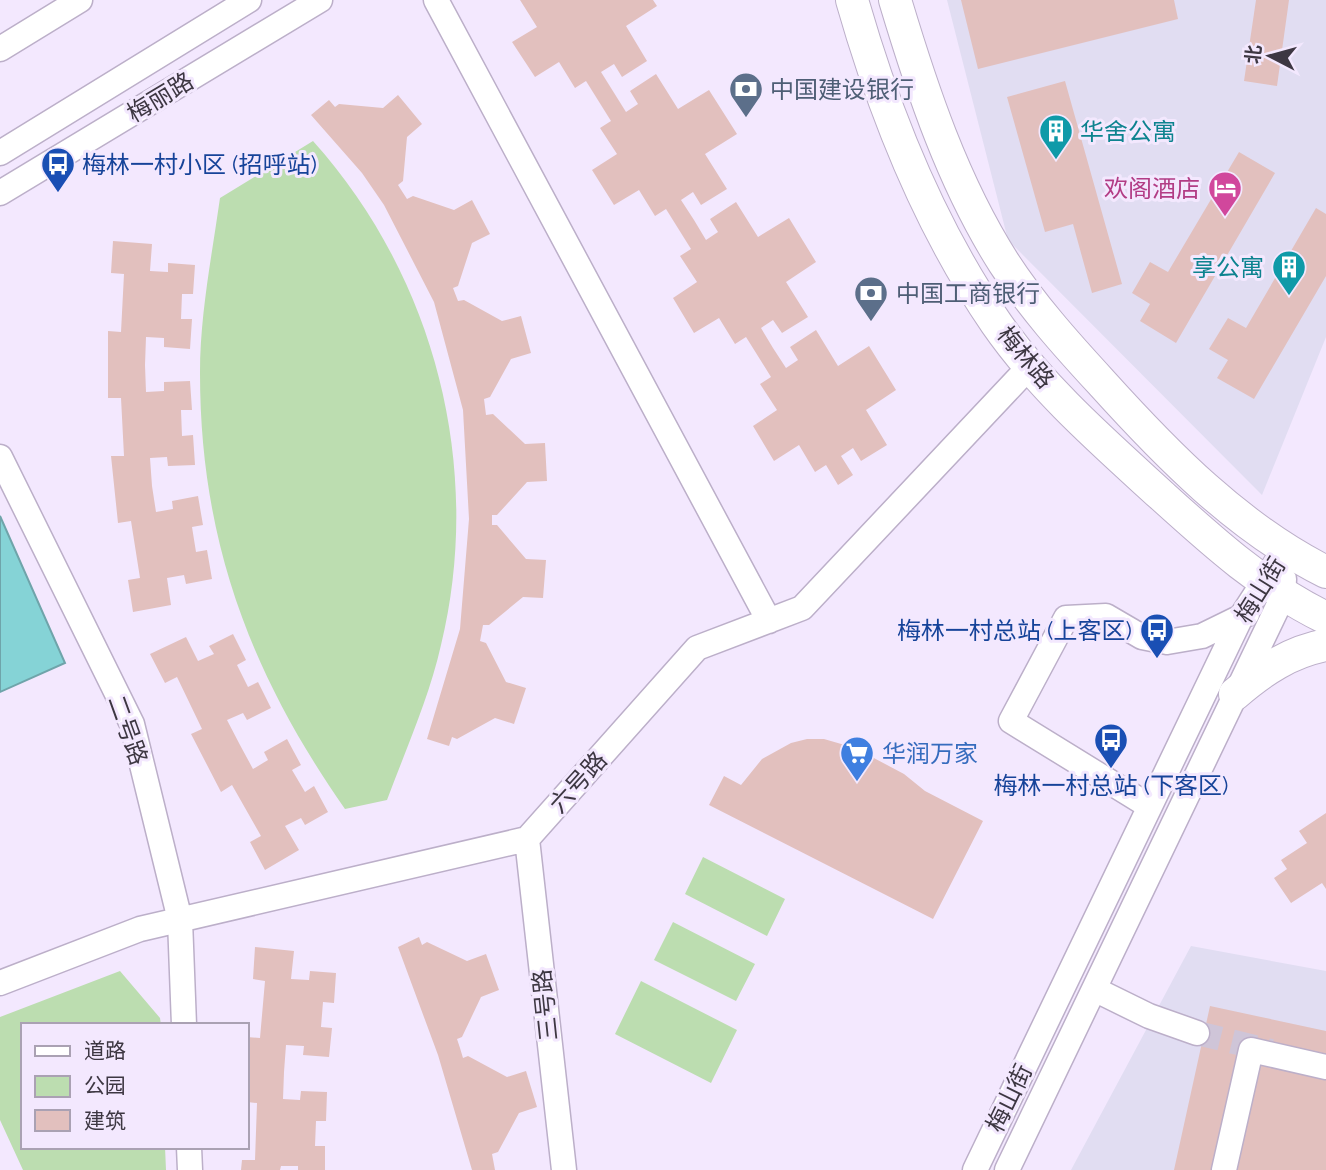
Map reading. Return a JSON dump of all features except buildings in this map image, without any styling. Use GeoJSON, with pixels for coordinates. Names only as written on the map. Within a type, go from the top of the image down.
{"type":"FeatureCollection","features":[{"type":"Feature","properties":{"kind":"main road","name":"梅林路"},"geometry":{"type":"LineString","coordinates":[[852,0],[889,111],[930,204],[981,300],[1031,365],[1103,442],[1272,589],[1326,618]]}},
{"type":"Feature","properties":{"kind":"main road","name":"梅林路"},"geometry":{"type":"LineString","coordinates":[[895,0],[929,106],[946,148],[1004,262],[1046,321],[1163,449],[1246,521],[1285,549],[1326,572]]}},
{"type":"Feature","properties":{"kind":"main road"},"geometry":{"type":"LineString","coordinates":[[1235,694],[1282,659],[1304,649],[1326,645]]}},
{"type":"Feature","properties":{"kind":"street"},"geometry":{"type":"LineString","coordinates":[[0,49],[80,0]]}},
{"type":"Feature","properties":{"kind":"street","name":"梅丽路"},"geometry":{"type":"LineString","coordinates":[[0,153],[249,0]]}},
{"type":"Feature","properties":{"kind":"street","name":"梅丽路"},"geometry":{"type":"LineString","coordinates":[[0,193],[320,0]]}},
{"type":"Feature","properties":{"kind":"street"},"geometry":{"type":"LineString","coordinates":[[436,0],[769,621]]}},
{"type":"Feature","properties":{"kind":"street","name":"六号路"},"geometry":{"type":"LineString","coordinates":[[527,839],[697,648],[802,608],[1031,365]]}},
{"type":"Feature","properties":{"kind":"street","name":"二号路"},"geometry":{"type":"LineString","coordinates":[[0,457],[132,724],[180,920],[184,1023]]}},
{"type":"Feature","properties":{"kind":"street","name":"梅山街"},"geometry":{"type":"LineString","coordinates":[[1007,1170],[1235,694],[1285,549]]}},
{"type":"Feature","properties":{"kind":"street","name":"梅山街"},"geometry":{"type":"LineString","coordinates":[[975,1170],[1241,617],[1272,589]]}},
{"type":"Feature","properties":{"kind":"street"},"geometry":{"type":"LineString","coordinates":[[1149,806],[1011,721],[1066,618],[1106,616],[1142,637],[1167,642],[1202,636],[1241,617]]}},
{"type":"Feature","properties":{"kind":"street"},"geometry":{"type":"LineString","coordinates":[[0,983],[140,929],[527,839]]}},
{"type":"Feature","properties":{"kind":"street","name":"三号路"},"geometry":{"type":"LineString","coordinates":[[527,839],[564,1170]]}},
{"type":"Feature","properties":{"kind":"street"},"geometry":{"type":"LineString","coordinates":[[1094,989],[1149,1016],[1197,1033]]}},
{"type":"Feature","properties":{"kind":"street"},"geometry":{"type":"LineString","coordinates":[[1224,1170],[1251,1050],[1326,1068]]}},
{"type":"Feature","properties":{"kind":"street"},"geometry":{"type":"LineString","coordinates":[[189,1149],[190,1170]]}},
{"type":"Feature","properties":{"kind":"shaded area"},"geometry":{"type":"Polygon","coordinates":[[[947,0],[1326,0],[1326,337],[1262,495],[1008,240],[947,0]]]}},
{"type":"Feature","properties":{"kind":"shaded area"},"geometry":{"type":"Polygon","coordinates":[[[0,516],[65,663],[0,692],[0,516]]]}},
{"type":"Feature","properties":{"kind":"shaded area"},"geometry":{"type":"Polygon","coordinates":[[[1191,946],[1326,971],[1326,1170],[1071,1170],[1191,946]]]}},
{"type":"Feature","properties":{"kind":"green space"},"geometry":{"type":"Polygon","coordinates":[[[313,141],[355,194],[391,252],[418,313],[439,377],[452,443],[456,510],[453,578],[441,645],[417,723],[387,800],[345,809],[311,758],[282,707],[257,655],[237,603],[209,492],[202,434],[202,329],[220,198],[313,141]]]}},
{"type":"Feature","properties":{"kind":"green space"},"geometry":{"type":"Polygon","coordinates":[[[703,857],[785,899],[767,936],[685,894],[703,857]]]}},
{"type":"Feature","properties":{"kind":"green space"},"geometry":{"type":"Polygon","coordinates":[[[673,922],[755,964],[736,1001],[654,960],[673,922]]]}},
{"type":"Feature","properties":{"kind":"green space"},"geometry":{"type":"Polygon","coordinates":[[[120,971],[160,1018],[161,1023],[21,1023],[21,1149],[165,1149],[166,1170],[23,1170],[0,1120],[0,1017],[120,971]]]}},
{"type":"Feature","properties":{"kind":"green space"},"geometry":{"type":"Polygon","coordinates":[[[641,981],[737,1030],[711,1083],[615,1034],[641,981]]]}},
{"type":"Feature","properties":{"kind":"tunnel"},"geometry":{"type":"LineString","coordinates":[[1197,1033],[1271,1051]]}},
{"type":"Feature","properties":{"kind":"place","name":"中国建设银行"},"geometry":{"type":"Point","coordinates":[746,119]}},
{"type":"Feature","properties":{"kind":"place","name":"华舍公寓"},"geometry":{"type":"Point","coordinates":[1056,161]}},
{"type":"Feature","properties":{"kind":"place","name":"梅林一村小区 (招呼站)"},"geometry":{"type":"Point","coordinates":[58,194]}},
{"type":"Feature","properties":{"kind":"place","name":"欢阁酒店"},"geometry":{"type":"Point","coordinates":[1225,218]}},
{"type":"Feature","properties":{"kind":"place","name":"享公寓"},"geometry":{"type":"Point","coordinates":[1289,297]}},
{"type":"Feature","properties":{"kind":"place","name":"中国工商银行"},"geometry":{"type":"Point","coordinates":[871,323]}},
{"type":"Feature","properties":{"kind":"place","name":"梅林一村总站 (上客区)"},"geometry":{"type":"Point","coordinates":[1157,660]}},
{"type":"Feature","properties":{"kind":"place","name":"梅林一村总站 (下客区)"},"geometry":{"type":"Point","coordinates":[1111,770]}},
{"type":"Feature","properties":{"kind":"place","name":"华润万家"},"geometry":{"type":"Point","coordinates":[857,783]}}]}
